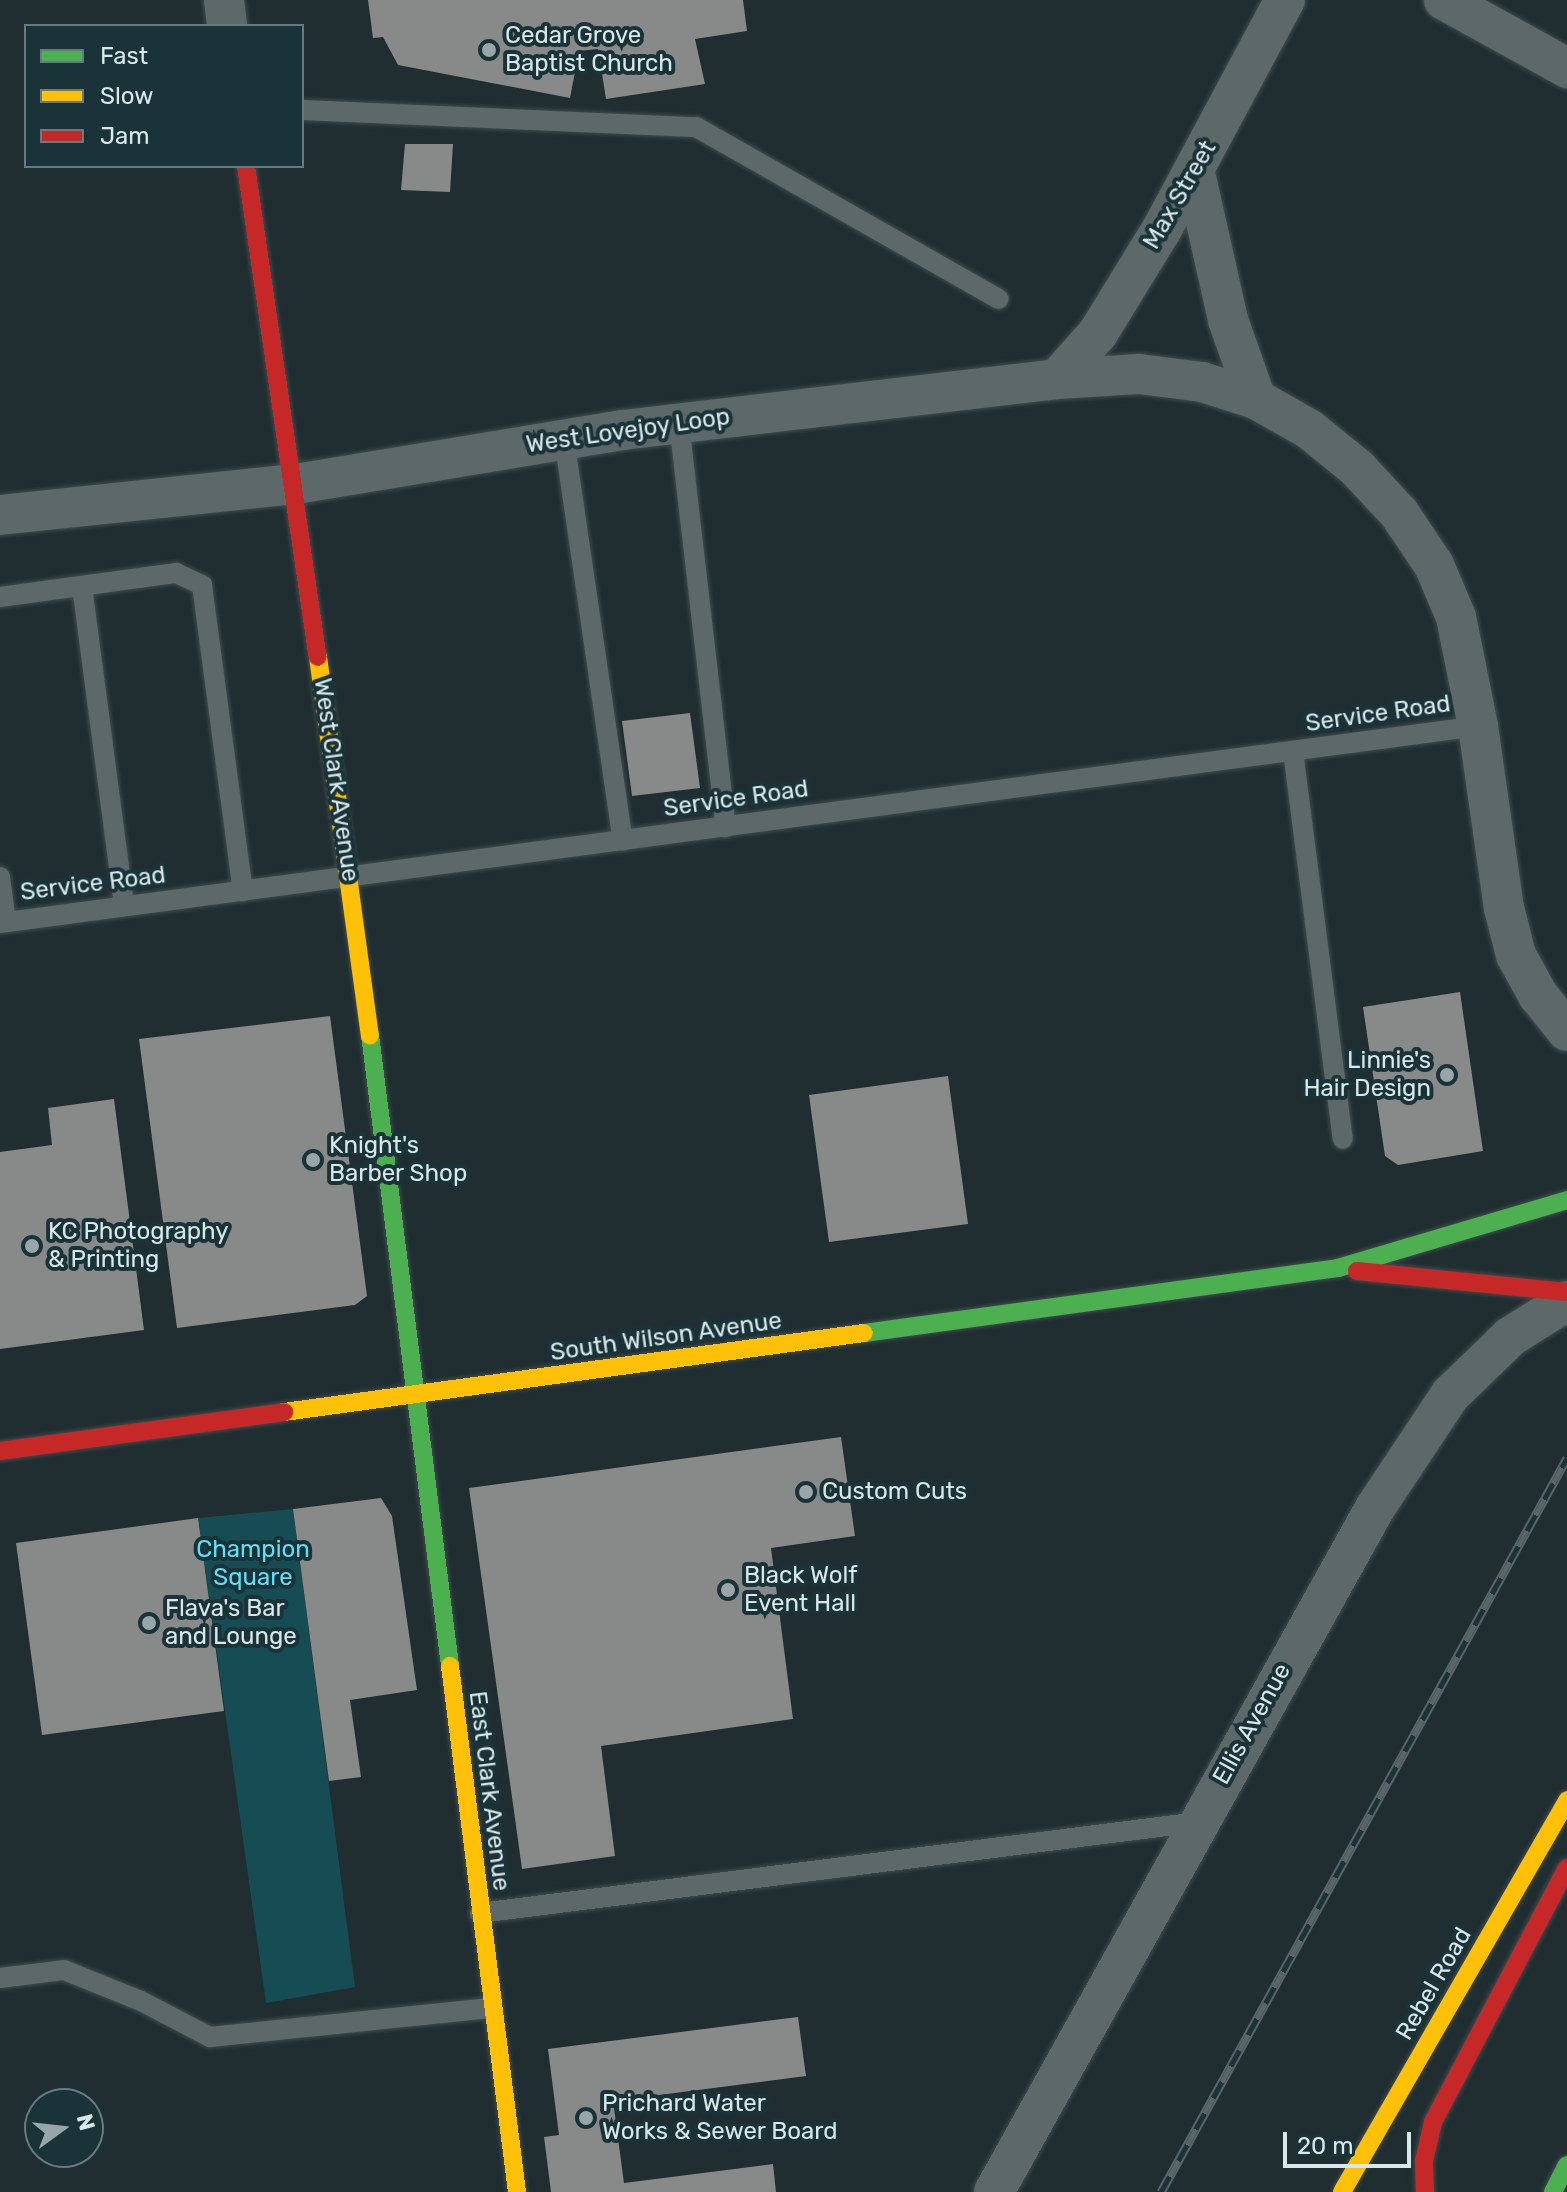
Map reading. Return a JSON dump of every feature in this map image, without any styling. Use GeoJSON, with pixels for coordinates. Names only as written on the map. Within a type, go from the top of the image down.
{"type":"FeatureCollection","features":[{"type":"Feature","properties":{"kind":"main road","name":"West Clark Avenue"},"geometry":{"type":"LineString","coordinates":[[246,168],[296,484],[416,1396]]}},
{"type":"Feature","properties":{"kind":"main road","name":"South Wilson Avenue"},"geometry":{"type":"LineString","coordinates":[[0,1451],[1338,1268],[1567,1200]]}},
{"type":"Feature","properties":{"kind":"main road","name":"South Wilson Avenue"},"geometry":{"type":"LineString","coordinates":[[1338,1268],[1567,1292]]}},
{"type":"Feature","properties":{"kind":"main road","name":"East Clark Avenue"},"geometry":{"type":"LineString","coordinates":[[416,1396],[517,2192]]}},
{"type":"Feature","properties":{"kind":"main road","name":"Rebel Road"},"geometry":{"type":"LineString","coordinates":[[1342,2192],[1567,1800]]}},
{"type":"Feature","properties":{"kind":"main road"},"geometry":{"type":"LineString","coordinates":[[1425,2192],[1424,2161],[1433,2122],[1567,1868]]}},
{"type":"Feature","properties":{"kind":"main road"},"geometry":{"type":"LineString","coordinates":[[1553,2192],[1567,2165]]}},
{"type":"Feature","properties":{"kind":"street"},"geometry":{"type":"LineString","coordinates":[[224,0],[227,24]]}},
{"type":"Feature","properties":{"kind":"street","name":"Max Street"},"geometry":{"type":"LineString","coordinates":[[1057,379],[1098,333],[1195,173],[1285,0]]}},
{"type":"Feature","properties":{"kind":"street"},"geometry":{"type":"LineString","coordinates":[[1444,0],[1567,68]]}},
{"type":"Feature","properties":{"kind":"street"},"geometry":{"type":"LineString","coordinates":[[1195,173],[1228,320],[1256,399]]}},
{"type":"Feature","properties":{"kind":"street","name":"West Lovejoy Loop"},"geometry":{"type":"LineString","coordinates":[[0,515],[296,484],[564,438],[1057,379],[1139,374],[1202,382],[1256,399],[1309,429],[1357,468],[1425,552],[1456,617],[1478,726],[1504,908],[1516,955],[1538,995],[1567,1031]]}},
{"type":"Feature","properties":{"kind":"street","name":"Ellis Avenue"},"geometry":{"type":"LineString","coordinates":[[994,2192],[1375,1508],[1450,1395],[1502,1344],[1567,1301]]}},
{"type":"Feature","properties":{"kind":"lane"},"geometry":{"type":"LineString","coordinates":[[304,110],[696,127],[999,299]]}},
{"type":"Feature","properties":{"kind":"lane"},"geometry":{"type":"LineString","coordinates":[[679,423],[726,827]]}},
{"type":"Feature","properties":{"kind":"lane"},"geometry":{"type":"LineString","coordinates":[[564,438],[623,841]]}},
{"type":"Feature","properties":{"kind":"lane"},"geometry":{"type":"LineString","coordinates":[[0,597],[176,573],[202,585],[243,891]]}},
{"type":"Feature","properties":{"kind":"lane"},"geometry":{"type":"LineString","coordinates":[[82,586],[124,906]]}},
{"type":"Feature","properties":{"kind":"lane","name":"Service Road"},"geometry":{"type":"LineString","coordinates":[[3,922],[1478,726]]}},
{"type":"Feature","properties":{"kind":"lane"},"geometry":{"type":"LineString","coordinates":[[1293,751],[1343,1139]]}},
{"type":"Feature","properties":{"kind":"lane"},"geometry":{"type":"LineString","coordinates":[[0,877],[3,922]]}},
{"type":"Feature","properties":{"kind":"lane"},"geometry":{"type":"LineString","coordinates":[[480,1913],[1198,1822]]}},
{"type":"Feature","properties":{"kind":"lane"},"geometry":{"type":"LineString","coordinates":[[0,1978],[64,1970],[141,2001],[210,2037],[493,2008]]}},
{"type":"Feature","properties":{"kind":"green space","name":"Champion Square"},"geometry":{"type":"Polygon","coordinates":[[[293,1509],[355,1987],[266,2003],[198,1518],[293,1509]]]}},
{"type":"Feature","properties":{"kind":"building","name":"Cedar Grove Baptist Church"},"geometry":{"type":"Polygon","coordinates":[[[368,0],[743,0],[747,31],[695,39],[705,84],[606,99],[598,49],[579,51],[570,98],[398,65],[383,37],[373,38],[368,0]]]}},
{"type":"Feature","properties":{"kind":"building"},"geometry":{"type":"Polygon","coordinates":[[[405,144],[453,144],[450,192],[401,190],[405,144]]]}},
{"type":"Feature","properties":{"kind":"building"},"geometry":{"type":"Polygon","coordinates":[[[690,713],[700,788],[632,796],[622,721],[690,713]]]}},
{"type":"Feature","properties":{"kind":"building"},"geometry":{"type":"Polygon","coordinates":[[[1460,992],[1483,1151],[1398,1165],[1385,1156],[1363,1007],[1460,992]]]}},
{"type":"Feature","properties":{"kind":"building"},"geometry":{"type":"Polygon","coordinates":[[[330,1016],[367,1296],[355,1305],[177,1328],[139,1039],[330,1016]]]}},
{"type":"Feature","properties":{"kind":"building"},"geometry":{"type":"Polygon","coordinates":[[[948,1076],[968,1224],[829,1242],[809,1095],[948,1076]]]}},
{"type":"Feature","properties":{"kind":"building"},"geometry":{"type":"Polygon","coordinates":[[[114,1099],[144,1330],[0,1349],[0,1152],[52,1145],[48,1108],[114,1099]]]}},
{"type":"Feature","properties":{"kind":"building"},"geometry":{"type":"Polygon","coordinates":[[[841,1437],[855,1536],[771,1548],[793,1719],[601,1746],[615,1856],[522,1869],[469,1488],[841,1437]]]}},
{"type":"Feature","properties":{"kind":"building"},"geometry":{"type":"Polygon","coordinates":[[[381,1498],[392,1516],[417,1690],[350,1700],[361,1777],[329,1781],[293,1509],[381,1498]]]}},
{"type":"Feature","properties":{"kind":"building"},"geometry":{"type":"Polygon","coordinates":[[[198,1518],[224,1711],[42,1735],[16,1543],[198,1518]]]}},
{"type":"Feature","properties":{"kind":"building","name":"Prichard Water Works & Sewer Board"},"geometry":{"type":"Polygon","coordinates":[[[798,2017],[806,2076],[613,2101],[624,2183],[773,2164],[776,2192],[551,2192],[544,2137],[559,2135],[548,2049],[798,2017]]]}},
{"type":"Feature","properties":{"kind":"railway"},"geometry":{"type":"LineString","coordinates":[[1161,2192],[1567,1458]]}},
{"type":"Feature","properties":{"kind":"traffic: fast"},"geometry":{"type":"LineString","coordinates":[[370,1035],[450,1666]]}},
{"type":"Feature","properties":{"kind":"traffic: fast"},"geometry":{"type":"LineString","coordinates":[[864,1333],[1338,1268],[1567,1200]]}},
{"type":"Feature","properties":{"kind":"traffic: fast"},"geometry":{"type":"LineString","coordinates":[[1553,2192],[1567,2165]]}},
{"type":"Feature","properties":{"kind":"traffic: slow"},"geometry":{"type":"LineString","coordinates":[[318,657],[370,1035]]}},
{"type":"Feature","properties":{"kind":"traffic: slow"},"geometry":{"type":"LineString","coordinates":[[284,1412],[864,1333]]}},
{"type":"Feature","properties":{"kind":"traffic: slow"},"geometry":{"type":"LineString","coordinates":[[450,1666],[517,2192]]}},
{"type":"Feature","properties":{"kind":"traffic: slow"},"geometry":{"type":"LineString","coordinates":[[1342,2192],[1567,1800]]}},
{"type":"Feature","properties":{"kind":"traffic: jam"},"geometry":{"type":"LineString","coordinates":[[246,168],[318,657]]}},
{"type":"Feature","properties":{"kind":"traffic: jam"},"geometry":{"type":"LineString","coordinates":[[1357,1271],[1567,1292]]}},
{"type":"Feature","properties":{"kind":"traffic: jam"},"geometry":{"type":"LineString","coordinates":[[0,1451],[284,1412]]}},
{"type":"Feature","properties":{"kind":"traffic: jam"},"geometry":{"type":"LineString","coordinates":[[1425,2192],[1424,2161],[1433,2122],[1567,1868]]}},
{"type":"Feature","properties":{"kind":"place","name":"Cedar Grove Baptist Church"},"geometry":{"type":"Point","coordinates":[489,50]}},
{"type":"Feature","properties":{"kind":"place","name":"Linnie's Hair Design"},"geometry":{"type":"Point","coordinates":[1447,1075]}},
{"type":"Feature","properties":{"kind":"place","name":"Knight's Barber Shop"},"geometry":{"type":"Point","coordinates":[313,1160]}},
{"type":"Feature","properties":{"kind":"place","name":"KC Photography & Printing"},"geometry":{"type":"Point","coordinates":[32,1246]}},
{"type":"Feature","properties":{"kind":"place","name":"Custom Cuts"},"geometry":{"type":"Point","coordinates":[806,1492]}},
{"type":"Feature","properties":{"kind":"place","name":"Black Wolf Event Hall"},"geometry":{"type":"Point","coordinates":[728,1590]}},
{"type":"Feature","properties":{"kind":"place","name":"Flava's Bar and Lounge"},"geometry":{"type":"Point","coordinates":[149,1623]}},
{"type":"Feature","properties":{"kind":"place","name":"Prichard Water Works & Sewer Board"},"geometry":{"type":"Point","coordinates":[586,2118]}}]}
